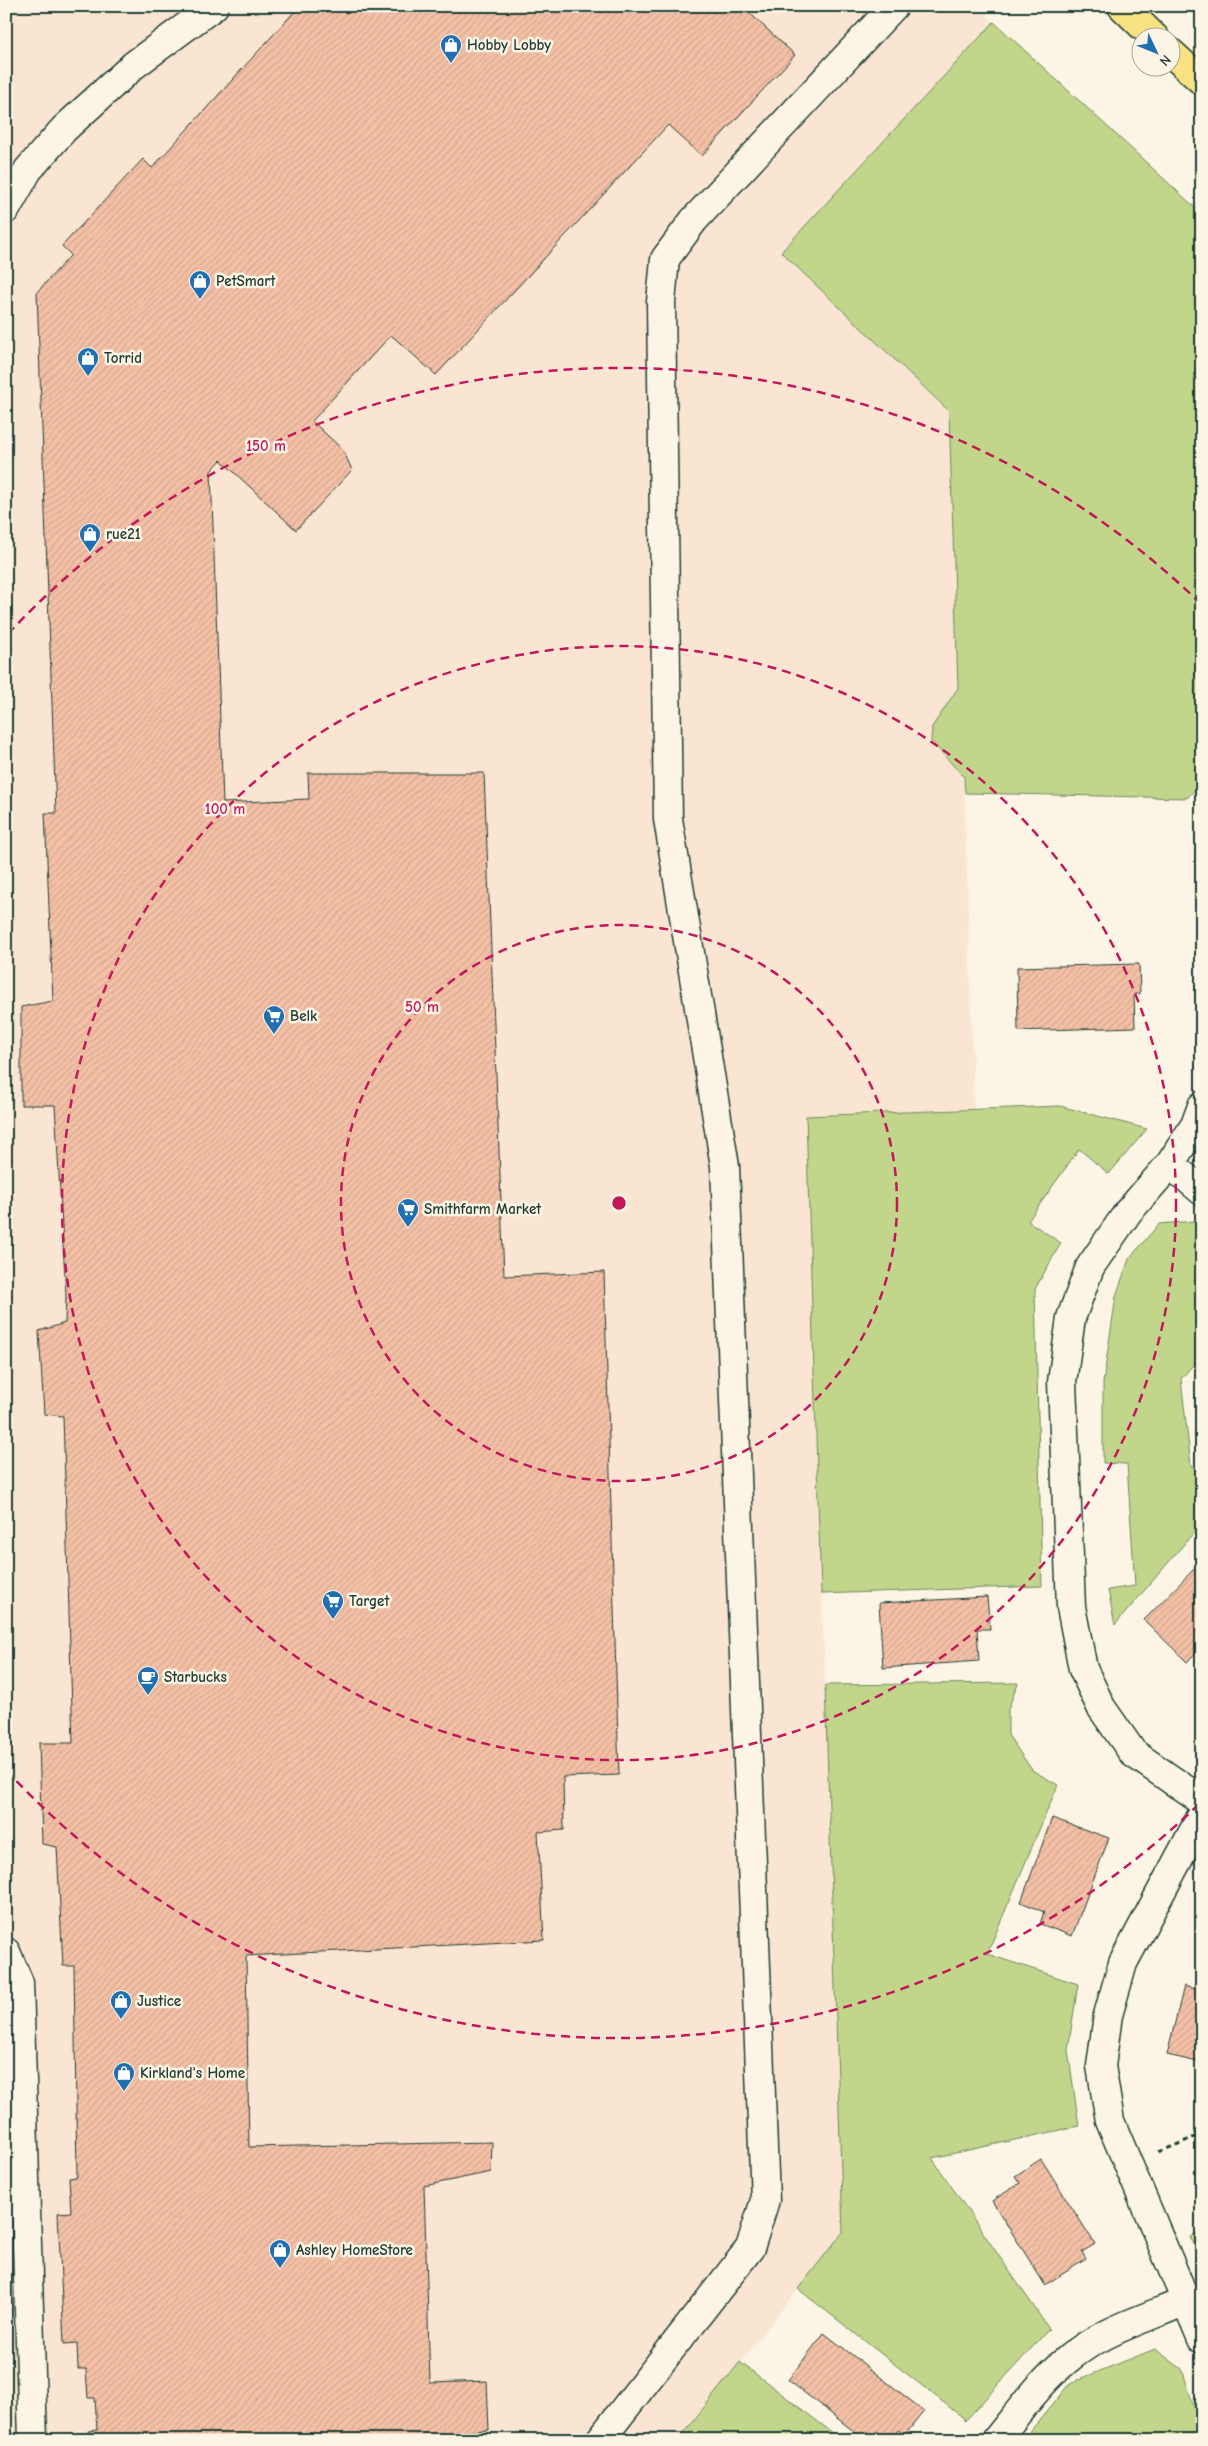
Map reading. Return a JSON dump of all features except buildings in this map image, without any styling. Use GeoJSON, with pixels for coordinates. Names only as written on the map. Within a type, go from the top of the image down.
{"type":"FeatureCollection","features":[{"type":"Feature","properties":{"kind":"main road"},"geometry":{"type":"LineString","coordinates":[[1122,6],[1145,28]]}},
{"type":"Feature","properties":{"kind":"main road"},"geometry":{"type":"LineString","coordinates":[[1180,61],[1202,81]]}},
{"type":"Feature","properties":{"kind":"street"},"geometry":{"type":"LineString","coordinates":[[6,209],[28,170],[64,129],[134,65],[214,6]]}},
{"type":"Feature","properties":{"kind":"street"},"geometry":{"type":"LineString","coordinates":[[600,2440],[750,2248],[765,2200],[725,1166],[668,819],[661,302],[665,259],[694,220],[894,6]]}},
{"type":"Feature","properties":{"kind":"street"},"geometry":{"type":"LineString","coordinates":[[1202,1106],[1195,1125],[1170,1164],[1128,1212],[1090,1267],[1071,1318],[1062,1382],[1071,1597],[1083,1669],[1101,1707],[1133,1753],[1202,1801]]}},
{"type":"Feature","properties":{"kind":"street"},"geometry":{"type":"LineString","coordinates":[[1170,1164],[1202,1191]]}},
{"type":"Feature","properties":{"kind":"street"},"geometry":{"type":"LineString","coordinates":[[1202,1815],[1123,1964],[1108,2015],[1100,2066],[1110,2121],[1202,2339]]}},
{"type":"Feature","properties":{"kind":"street"},"geometry":{"type":"LineString","coordinates":[[6,1952],[19,1983],[33,2440]]}},
{"type":"Feature","properties":{"kind":"street"},"geometry":{"type":"LineString","coordinates":[[996,2440],[1032,2395],[1069,2358],[1103,2337],[1186,2301]]}},
{"type":"Feature","properties":{"kind":"path"},"geometry":{"type":"LineString","coordinates":[[1128,2164],[1202,2134]]}},
{"type":"Feature","properties":{"kind":"shaded area","name":"Smithfarm Market"},"geometry":{"type":"Polygon","coordinates":[[[6,6],[978,6],[994,22],[781,252],[949,411],[958,688],[932,727],[931,741],[964,777],[974,1109],[806,1116],[843,2233],[678,2440],[6,2440],[6,6]]]}},
{"type":"Feature","properties":{"kind":"green space"},"geometry":{"type":"Polygon","coordinates":[[[994,22],[1202,214],[1202,783],[1187,798],[965,793],[964,777],[931,741],[932,727],[958,688],[949,411],[781,252],[994,22]]]}},
{"type":"Feature","properties":{"kind":"green space"},"geometry":{"type":"Polygon","coordinates":[[[1060,1106],[1147,1129],[1109,1174],[1079,1149],[1028,1221],[1061,1243],[1035,1289],[1042,1586],[821,1594],[806,1116],[1060,1106]]]}},
{"type":"Feature","properties":{"kind":"green space"},"geometry":{"type":"Polygon","coordinates":[[[1194,1221],[1202,1228],[1202,1354],[1181,1379],[1191,1466],[1202,1475],[1202,1523],[1115,1625],[1108,1590],[1135,1586],[1127,1464],[1103,1463],[1103,1383],[1116,1296],[1129,1259],[1159,1224],[1194,1221]]]}},
{"type":"Feature","properties":{"kind":"green space"},"geometry":{"type":"Polygon","coordinates":[[[1018,1683],[1008,1709],[1008,1735],[1032,1770],[1058,1785],[987,1954],[1078,1984],[1068,2050],[1079,2126],[932,2158],[1049,2329],[966,2420],[798,2289],[843,2232],[825,1685],[1018,1683]]]}},
{"type":"Feature","properties":{"kind":"green space"},"geometry":{"type":"Polygon","coordinates":[[[1202,2232],[1202,2263],[1190,2237],[1202,2232]]]}},
{"type":"Feature","properties":{"kind":"green space"},"geometry":{"type":"Polygon","coordinates":[[[1155,2349],[1182,2369],[1202,2433],[1202,2440],[1023,2440],[1070,2383],[1155,2349]]]}},
{"type":"Feature","properties":{"kind":"green space"},"geometry":{"type":"Polygon","coordinates":[[[740,2362],[842,2440],[678,2440],[740,2362]]]}},
{"type":"Feature","properties":{"kind":"place","name":"Hobby Lobby"},"geometry":{"type":"Point","coordinates":[451,64]}},
{"type":"Feature","properties":{"kind":"place","name":"PetSmart"},"geometry":{"type":"Point","coordinates":[200,300]}},
{"type":"Feature","properties":{"kind":"place","name":"Torrid"},"geometry":{"type":"Point","coordinates":[88,377]}},
{"type":"Feature","properties":{"kind":"place","name":"rue21"},"geometry":{"type":"Point","coordinates":[90,553]}},
{"type":"Feature","properties":{"kind":"place","name":"Belk"},"geometry":{"type":"Point","coordinates":[274,1035]}},
{"type":"Feature","properties":{"kind":"place","name":"Smithfarm Market"},"geometry":{"type":"Point","coordinates":[408,1228]}},
{"type":"Feature","properties":{"kind":"place","name":"Target"},"geometry":{"type":"Point","coordinates":[333,1620]}},
{"type":"Feature","properties":{"kind":"place","name":"Starbucks"},"geometry":{"type":"Point","coordinates":[148,1696]}},
{"type":"Feature","properties":{"kind":"place","name":"Justice"},"geometry":{"type":"Point","coordinates":[121,2020]}},
{"type":"Feature","properties":{"kind":"place","name":"Kirkland's Home"},"geometry":{"type":"Point","coordinates":[124,2092]}},
{"type":"Feature","properties":{"kind":"place","name":"Ashley HomeStore"},"geometry":{"type":"Point","coordinates":[280,2269]}}]}
